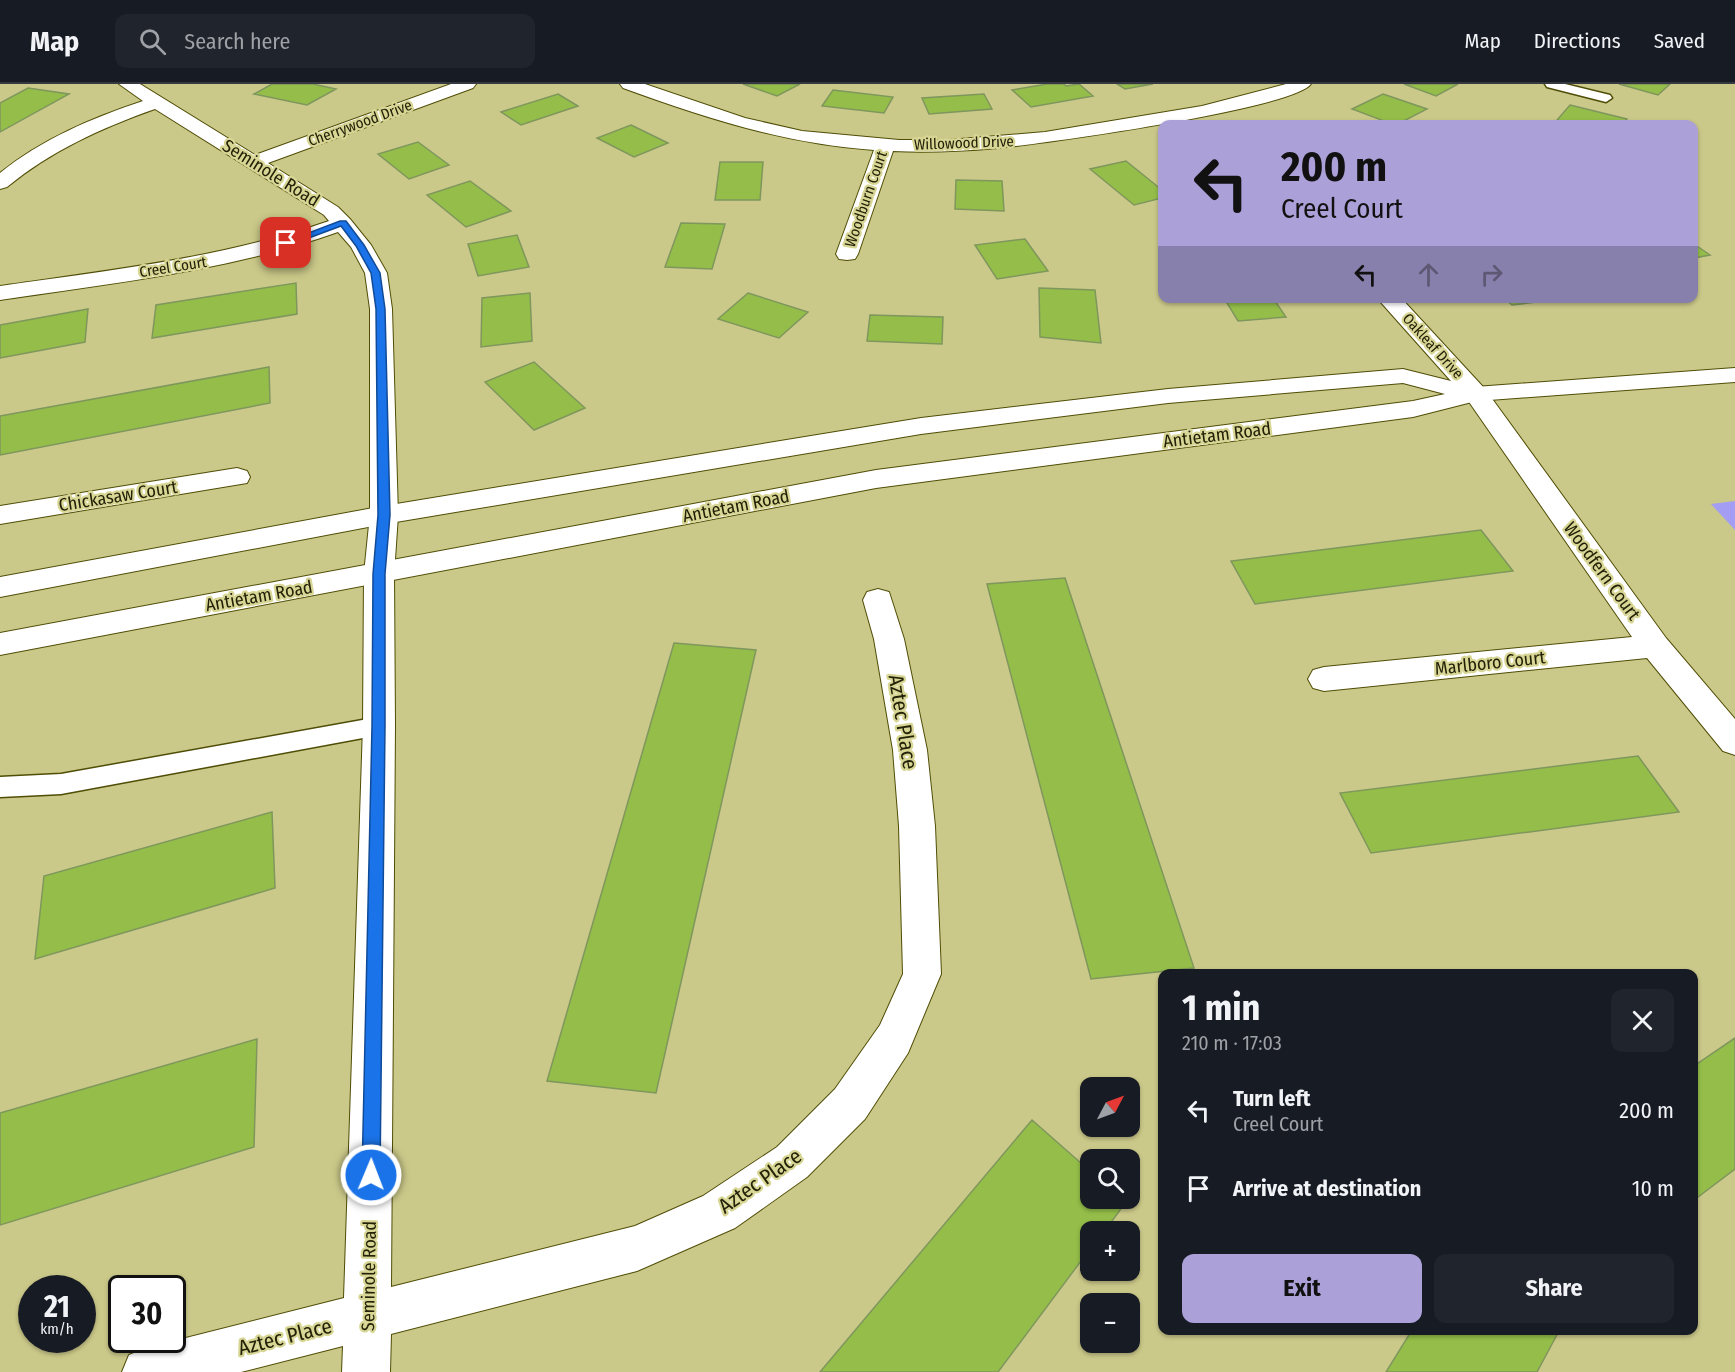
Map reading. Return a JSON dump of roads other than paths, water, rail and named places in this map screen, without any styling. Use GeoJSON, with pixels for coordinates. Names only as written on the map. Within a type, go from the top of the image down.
{"type":"FeatureCollection","features":[{"type":"Feature","properties":{"kind":"street","name":"Seminole Road"},"geometry":{"type":"LineString","coordinates":[[128,84],[332,211],[360,245],[376,273],[381,309],[384,515],[379,574],[379,726],[369,1316],[366,1372]]}},
{"type":"Feature","properties":{"kind":"street","name":"Cherrywood Drive"},"geometry":{"type":"LineString","coordinates":[[253,162],[467,84]]}},
{"type":"Feature","properties":{"kind":"street","name":"Willowood Drive"},"geometry":{"type":"LineString","coordinates":[[629,84],[754,126],[800,135],[886,144],[942,146],[1033,141],[1158,123]]}},
{"type":"Feature","properties":{"kind":"street","name":"Willowood Drive"},"geometry":{"type":"LineString","coordinates":[[1172,120],[1302,84]]}},
{"type":"Feature","properties":{"kind":"street"},"geometry":{"type":"LineString","coordinates":[[0,183],[31,159],[62,140],[97,124],[158,102]]}},
{"type":"Feature","properties":{"kind":"street","name":"Woodburn Court"},"geometry":{"type":"LineString","coordinates":[[847,254],[886,144]]}},
{"type":"Feature","properties":{"kind":"street","name":"Creel Court"},"geometry":{"type":"LineString","coordinates":[[0,293],[220,260],[271,248],[343,223]]}},
{"type":"Feature","properties":{"kind":"street","name":"Oakleaf Drive"},"geometry":{"type":"LineString","coordinates":[[1394,303],[1476,394]]}},
{"type":"Feature","properties":{"kind":"street","name":"Antietam Road"},"geometry":{"type":"LineString","coordinates":[[0,644],[876,479],[1413,409],[1476,394],[1735,375]]}},
{"type":"Feature","properties":{"kind":"street","name":"Antietam Road"},"geometry":{"type":"LineString","coordinates":[[0,587],[384,515],[921,426],[1168,396],[1403,376],[1476,394]]}},
{"type":"Feature","properties":{"kind":"street","name":"Woodfern Court"},"geometry":{"type":"LineString","coordinates":[[1476,394],[1655,646],[1735,742]]}},
{"type":"Feature","properties":{"kind":"street","name":"Chickasaw Court"},"geometry":{"type":"LineString","coordinates":[[0,516],[237,477]]}},
{"type":"Feature","properties":{"kind":"street","name":"Aztec Place"},"geometry":{"type":"LineString","coordinates":[[147,1372],[636,1248],[728,1206],[792,1162],[850,1104],[894,1039],[922,974],[918,826],[910,750],[889,639],[878,600]]}},
{"type":"Feature","properties":{"kind":"street","name":"Marlboro Court"},"geometry":{"type":"LineString","coordinates":[[1324,679],[1655,646]]}},
{"type":"Feature","properties":{"kind":"lane"},"geometry":{"type":"LineString","coordinates":[[1551,84],[1606,98]]}},
{"type":"Feature","properties":{"kind":"lane"},"geometry":{"type":"LineString","coordinates":[[0,788],[61,784],[379,726]]}}]}
